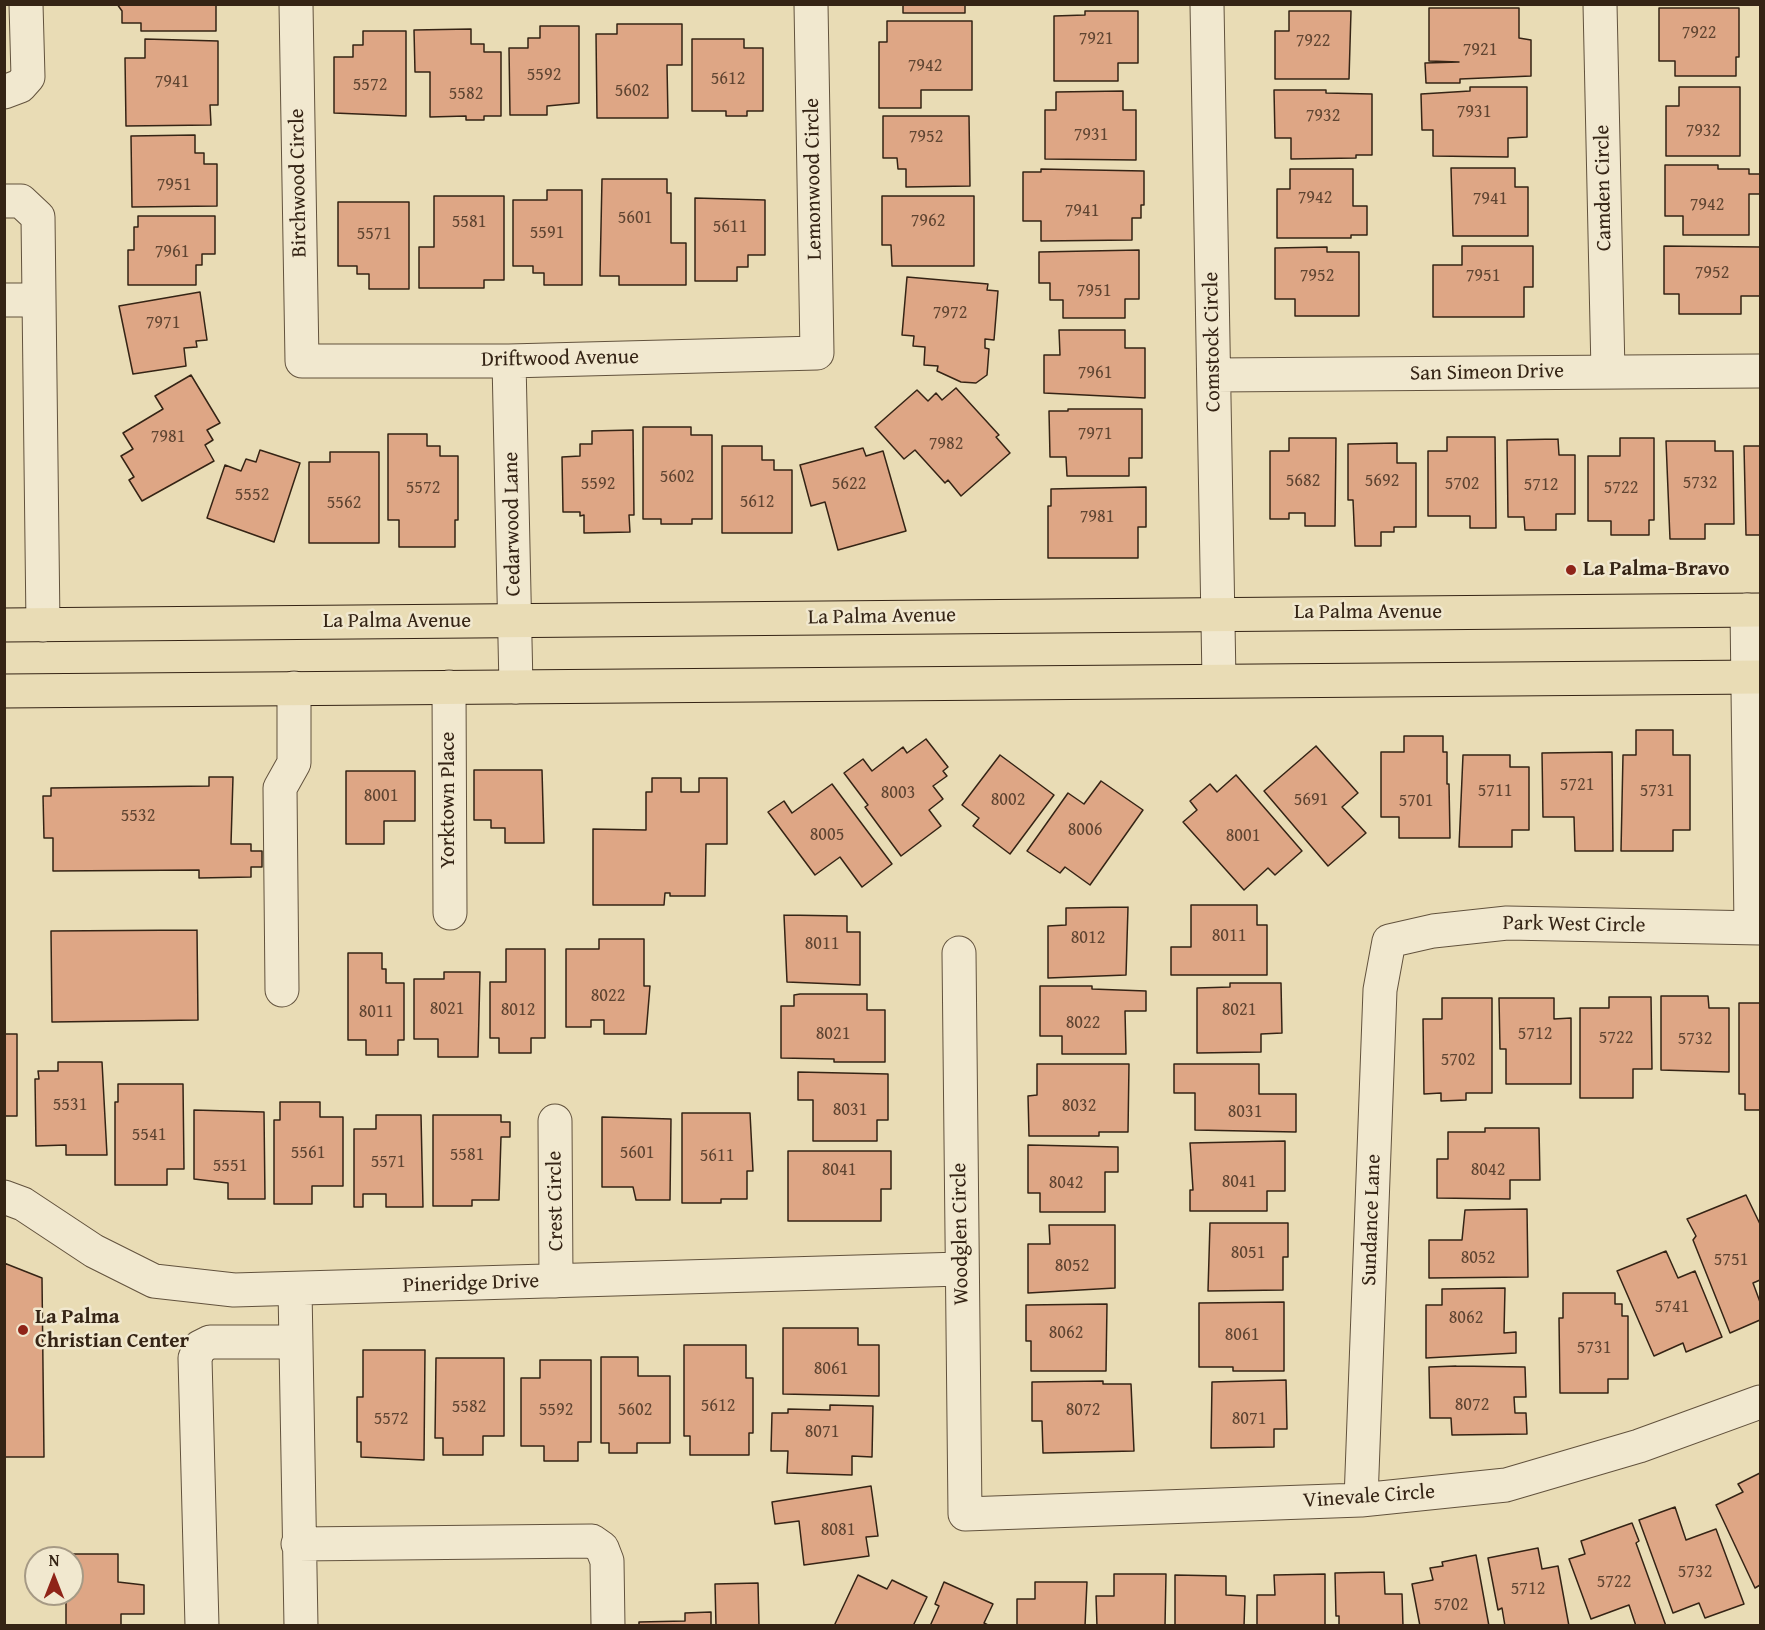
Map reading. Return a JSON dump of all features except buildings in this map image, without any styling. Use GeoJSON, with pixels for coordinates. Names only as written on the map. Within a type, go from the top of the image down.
{"type":"FeatureCollection","features":[{"type":"Feature","properties":{"kind":"main road","name":"La Palma Avenue"},"geometry":{"type":"LineString","coordinates":[[4,625],[1754,610]]}},
{"type":"Feature","properties":{"kind":"main road"},"geometry":{"type":"LineString","coordinates":[[4,692],[1754,677]]}},
{"type":"Feature","properties":{"kind":"street"},"geometry":{"type":"LineString","coordinates":[[4,92],[20,86],[28,77],[26,4]]}},
{"type":"Feature","properties":{"kind":"street","name":"Birchwood Circle"},"geometry":{"type":"LineString","coordinates":[[296,4],[302,361]]}},
{"type":"Feature","properties":{"kind":"street","name":"Lemonwood Circle"},"geometry":{"type":"LineString","coordinates":[[811,4],[817,353]]}},
{"type":"Feature","properties":{"kind":"street","name":"Comstock Circle"},"geometry":{"type":"LineString","coordinates":[[1207,4],[1219,680]]}},
{"type":"Feature","properties":{"kind":"street","name":"Camden Circle"},"geometry":{"type":"LineString","coordinates":[[1600,4],[1608,372]]}},
{"type":"Feature","properties":{"kind":"street"},"geometry":{"type":"LineString","coordinates":[[4,201],[21,201],[38,217],[44,625]]}},
{"type":"Feature","properties":{"kind":"street"},"geometry":{"type":"LineString","coordinates":[[4,300],[39,300]]}},
{"type":"Feature","properties":{"kind":"street","name":"Driftwood Avenue"},"geometry":{"type":"LineString","coordinates":[[302,361],[509,361],[817,353]]}},
{"type":"Feature","properties":{"kind":"street","name":"Cedarwood Lane"},"geometry":{"type":"LineString","coordinates":[[509,361],[516,687]]}},
{"type":"Feature","properties":{"kind":"street","name":"San Simeon Drive"},"geometry":{"type":"LineString","coordinates":[[1214,375],[1761,371]]}},
{"type":"Feature","properties":{"kind":"street"},"geometry":{"type":"LineString","coordinates":[[1754,610],[1756,928]]}},
{"type":"Feature","properties":{"kind":"street","name":"Yorktown Place"},"geometry":{"type":"LineString","coordinates":[[448,687],[450,913]]}},
{"type":"Feature","properties":{"kind":"street"},"geometry":{"type":"LineString","coordinates":[[282,990],[280,788],[294,763],[294,688]]}},
{"type":"Feature","properties":{"kind":"street","name":"Park West Circle"},"geometry":{"type":"LineString","coordinates":[[1389,940],[1433,931],[1507,923],[1756,928]]}},
{"type":"Feature","properties":{"kind":"street","name":"Sundance Lane"},"geometry":{"type":"LineString","coordinates":[[1361,1500],[1380,990],[1389,940]]}},
{"type":"Feature","properties":{"kind":"street","name":"Woodglen Circle"},"geometry":{"type":"LineString","coordinates":[[959,953],[965,1514]]}},
{"type":"Feature","properties":{"kind":"street","name":"Crest Circle"},"geometry":{"type":"LineString","coordinates":[[555,1121],[556,1281]]}},
{"type":"Feature","properties":{"kind":"street","name":"Pineridge Drive"},"geometry":{"type":"LineString","coordinates":[[4,1197],[23,1204],[94,1251],[154,1281],[234,1290],[961,1269]]}},
{"type":"Feature","properties":{"kind":"street"},"geometry":{"type":"LineString","coordinates":[[295,1289],[301,1626]]}},
{"type":"Feature","properties":{"kind":"street"},"geometry":{"type":"LineString","coordinates":[[202,1626],[195,1358],[200,1347],[210,1342],[296,1342]]}},
{"type":"Feature","properties":{"kind":"street","name":"Vinevale Circle"},"geometry":{"type":"LineString","coordinates":[[965,1514],[1361,1500],[1506,1485],[1639,1446],[1761,1402]]}},
{"type":"Feature","properties":{"kind":"street"},"geometry":{"type":"LineString","coordinates":[[298,1544],[592,1542],[602,1548],[608,1561],[608,1626]]}},
{"type":"Feature","properties":{"kind":"place","name":"La Palma-Bravo"},"geometry":{"type":"Point","coordinates":[1571,570]}},
{"type":"Feature","properties":{"kind":"place","name":"La Palma Christian Center"},"geometry":{"type":"Point","coordinates":[23,1330]}}]}
